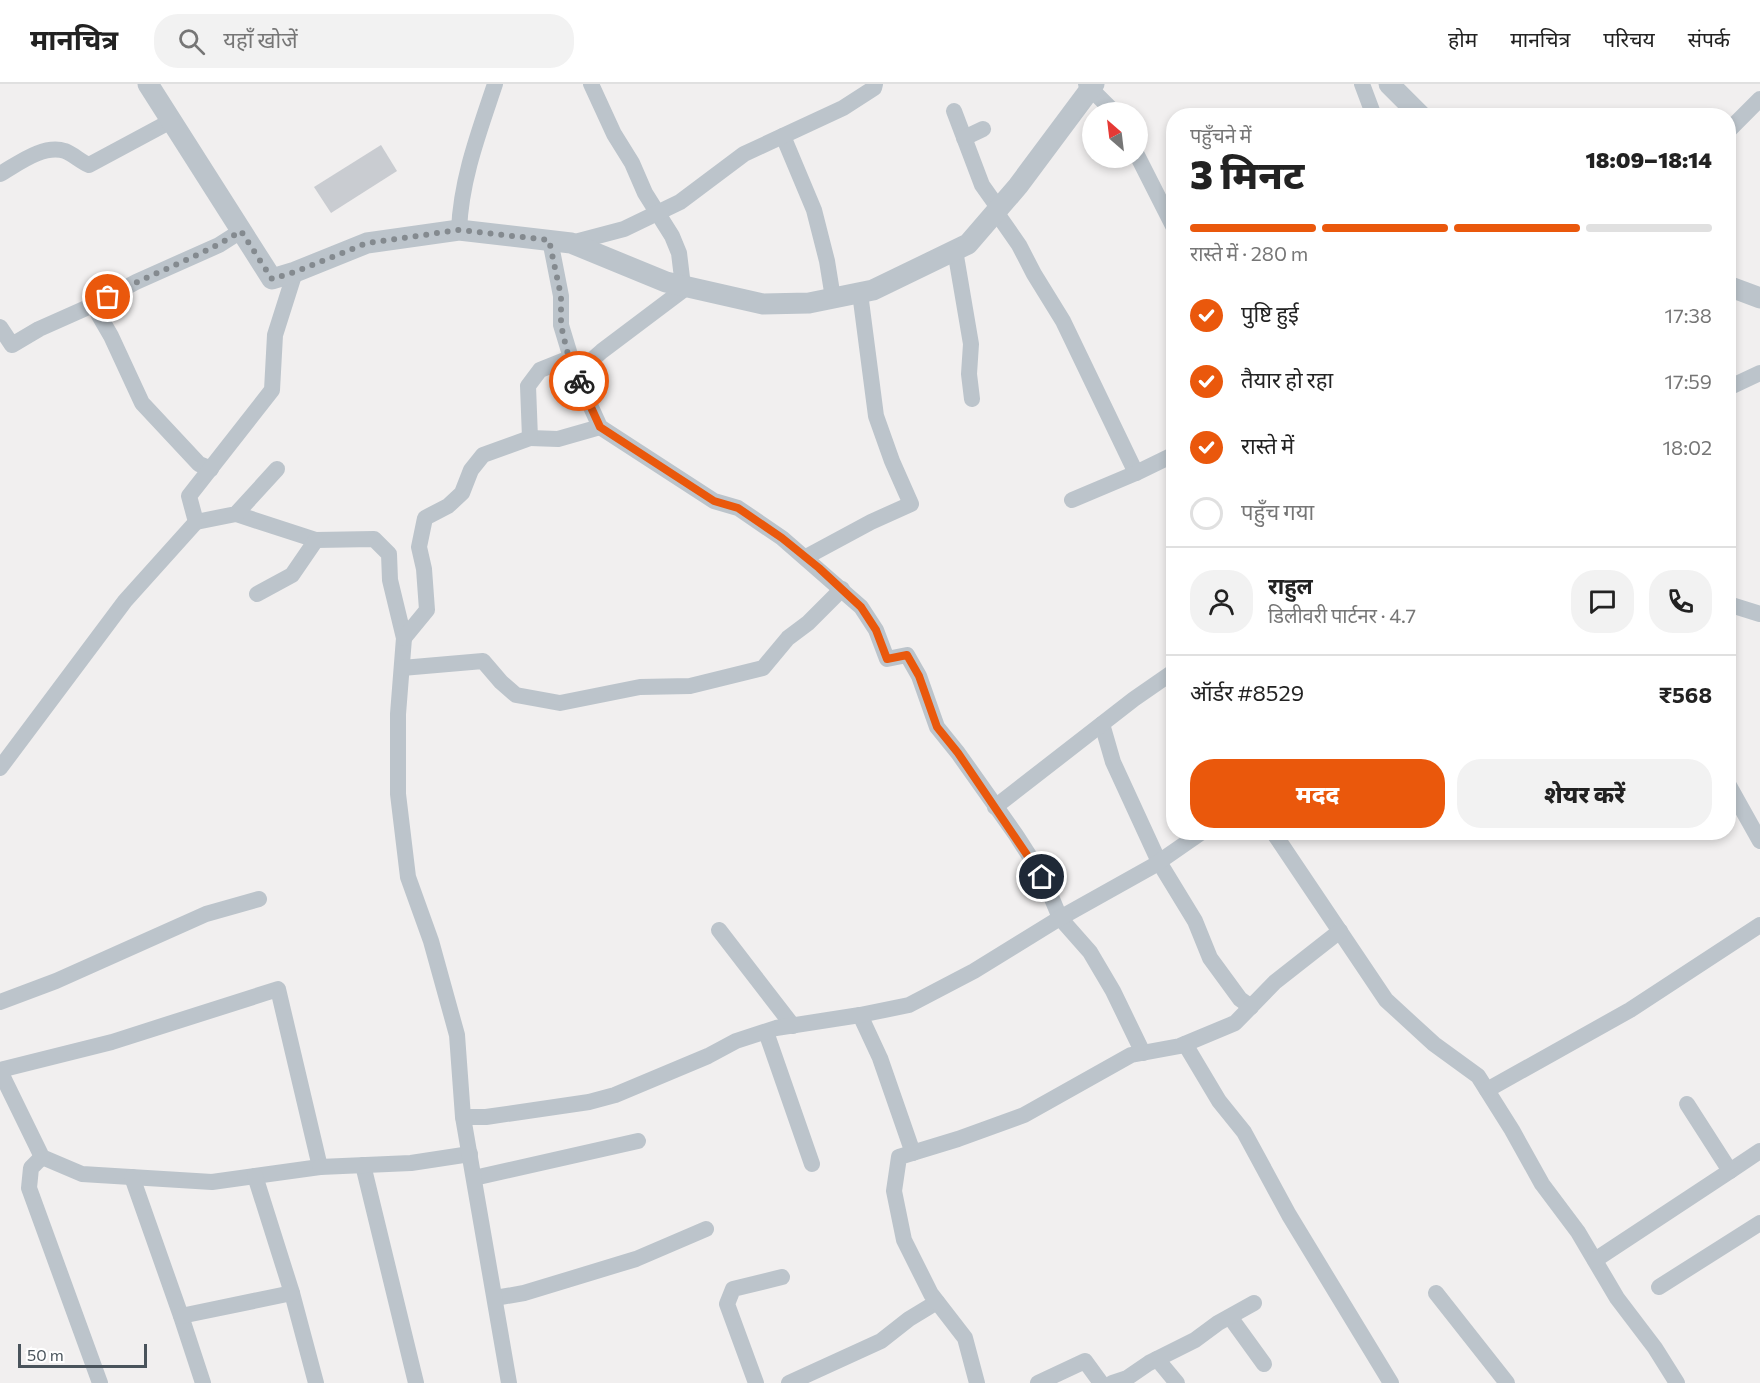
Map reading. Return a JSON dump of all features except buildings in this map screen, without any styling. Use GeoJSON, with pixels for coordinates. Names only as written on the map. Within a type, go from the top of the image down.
{"type":"FeatureCollection","features":[{"type":"Feature","properties":{"kind":"street"},"geometry":{"type":"LineString","coordinates":[[148,84],[272,279],[367,243],[459,230],[571,243],[666,282],[763,304],[809,303],[873,290],[968,244],[1018,186],[1090,85],[1105,102]]}},
{"type":"Feature","properties":{"kind":"street"},"geometry":{"type":"LineString","coordinates":[[459,230],[460,203],[466,177],[495,84]]}},
{"type":"Feature","properties":{"kind":"street"},"geometry":{"type":"LineString","coordinates":[[591,84],[656,213],[672,236],[680,253],[685,286]]}},
{"type":"Feature","properties":{"kind":"street"},"geometry":{"type":"LineString","coordinates":[[571,243],[624,229],[680,202],[744,154],[843,108],[874,88],[875,84]]}},
{"type":"Feature","properties":{"kind":"street"},"geometry":{"type":"LineString","coordinates":[[1362,84],[1371,108]]}},
{"type":"Feature","properties":{"kind":"street"},"geometry":{"type":"LineString","coordinates":[[1389,84],[1413,108]]}},
{"type":"Feature","properties":{"kind":"street"},"geometry":{"type":"LineString","coordinates":[[1736,123],[1760,99]]}},
{"type":"Feature","properties":{"kind":"street"},"geometry":{"type":"LineString","coordinates":[[954,111],[982,184],[1064,321],[1136,473]]}},
{"type":"Feature","properties":{"kind":"street"},"geometry":{"type":"LineString","coordinates":[[0,174],[39,153],[56,149],[67,152],[89,165],[171,121]]}},
{"type":"Feature","properties":{"kind":"street"},"geometry":{"type":"LineString","coordinates":[[964,138],[983,129]]}},
{"type":"Feature","properties":{"kind":"street"},"geometry":{"type":"LineString","coordinates":[[783,136],[814,210],[827,261],[833,298]]}},
{"type":"Feature","properties":{"kind":"street"},"geometry":{"type":"LineString","coordinates":[[1145,168],[1166,200]]}},
{"type":"Feature","properties":{"kind":"street"},"geometry":{"type":"LineString","coordinates":[[0,327],[12,345],[39,329],[93,305],[136,282],[219,245],[241,231]]}},
{"type":"Feature","properties":{"kind":"street"},"geometry":{"type":"LineString","coordinates":[[549,240],[561,296],[561,325],[576,374],[600,427],[714,501],[738,508],[782,538],[861,607],[876,630],[887,659],[907,655],[919,676],[937,727],[958,753],[1042,877],[1060,918],[1090,952],[1113,991],[1143,1053]]}},
{"type":"Feature","properties":{"kind":"street"},"geometry":{"type":"LineString","coordinates":[[955,250],[971,344],[969,374],[972,399]]}},
{"type":"Feature","properties":{"kind":"street"},"geometry":{"type":"LineString","coordinates":[[196,522],[189,496],[272,390],[275,335],[295,272]]}},
{"type":"Feature","properties":{"kind":"street"},"geometry":{"type":"LineString","coordinates":[[576,374],[685,286]]}},
{"type":"Feature","properties":{"kind":"street"},"geometry":{"type":"LineString","coordinates":[[1736,289],[1760,298]]}},
{"type":"Feature","properties":{"kind":"street"},"geometry":{"type":"LineString","coordinates":[[806,557],[871,522],[911,504],[876,417],[860,293]]}},
{"type":"Feature","properties":{"kind":"street"},"geometry":{"type":"LineString","coordinates":[[93,305],[111,336],[142,403],[199,464],[210,469]]}},
{"type":"Feature","properties":{"kind":"street"},"geometry":{"type":"LineString","coordinates":[[530,438],[528,386],[540,370],[570,358]]}},
{"type":"Feature","properties":{"kind":"street"},"geometry":{"type":"LineString","coordinates":[[1736,384],[1760,373]]}},
{"type":"Feature","properties":{"kind":"street"},"geometry":{"type":"LineString","coordinates":[[404,638],[427,610],[424,569],[419,547],[425,518],[448,506],[462,493],[471,470],[483,455],[530,438],[558,439],[600,427]]}},
{"type":"Feature","properties":{"kind":"street"},"geometry":{"type":"LineString","coordinates":[[1072,500],[1166,458]]}},
{"type":"Feature","properties":{"kind":"street"},"geometry":{"type":"LineString","coordinates":[[236,514],[277,469]]}},
{"type":"Feature","properties":{"kind":"street"},"geometry":{"type":"LineString","coordinates":[[0,768],[126,600],[196,522],[236,514],[316,540],[374,539],[388,554],[390,580],[404,638],[398,714],[398,794],[408,878],[431,941],[457,1035],[463,1117],[509,1383]]}},
{"type":"Feature","properties":{"kind":"street"},"geometry":{"type":"LineString","coordinates":[[257,594],[292,575],[316,540]]}},
{"type":"Feature","properties":{"kind":"street"},"geometry":{"type":"LineString","coordinates":[[402,668],[483,661],[516,695],[560,703],[640,687],[690,686],[764,668],[788,638],[842,589]]}},
{"type":"Feature","properties":{"kind":"street"},"geometry":{"type":"LineString","coordinates":[[1736,606],[1760,614]]}},
{"type":"Feature","properties":{"kind":"street"},"geometry":{"type":"LineString","coordinates":[[995,807],[1102,723],[1166,677]]}},
{"type":"Feature","properties":{"kind":"street"},"geometry":{"type":"LineString","coordinates":[[1102,723],[1113,762],[1159,862],[1195,921],[1210,958],[1240,999],[1251,1007]]}},
{"type":"Feature","properties":{"kind":"street"},"geometry":{"type":"LineString","coordinates":[[1736,798],[1760,841]]}},
{"type":"Feature","properties":{"kind":"street"},"geometry":{"type":"LineString","coordinates":[[463,1117],[486,1117],[589,1102],[615,1095],[708,1056],[736,1041],[793,1026],[860,1016],[909,1005],[974,971],[1060,918],[1159,862],[1191,840]]}},
{"type":"Feature","properties":{"kind":"street"},"geometry":{"type":"LineString","coordinates":[[1278,840],[1386,1000],[1434,1044],[1478,1076],[1542,1184],[1578,1232],[1617,1298],[1650,1339],[1677,1383]]}},
{"type":"Feature","properties":{"kind":"street"},"geometry":{"type":"LineString","coordinates":[[0,1002],[56,981],[206,914],[259,899]]}},
{"type":"Feature","properties":{"kind":"street"},"geometry":{"type":"LineString","coordinates":[[1486,1090],[1630,1010],[1760,925]]}},
{"type":"Feature","properties":{"kind":"street"},"geometry":{"type":"LineString","coordinates":[[719,930],[793,1026]]}},
{"type":"Feature","properties":{"kind":"street"},"geometry":{"type":"LineString","coordinates":[[977,1383],[965,1338],[931,1294],[904,1240],[894,1191],[899,1157],[1024,1115],[1131,1055],[1185,1044],[1235,1023],[1275,982],[1340,931]]}},
{"type":"Feature","properties":{"kind":"street"},"geometry":{"type":"LineString","coordinates":[[320,1167],[278,989],[112,1042],[0,1071],[42,1157],[82,1174],[212,1182],[320,1167],[411,1163],[470,1154]]}},
{"type":"Feature","properties":{"kind":"street"},"geometry":{"type":"LineString","coordinates":[[860,1016],[880,1058],[914,1153]]}},
{"type":"Feature","properties":{"kind":"street"},"geometry":{"type":"LineString","coordinates":[[766,1032],[812,1164]]}},
{"type":"Feature","properties":{"kind":"street"},"geometry":{"type":"LineString","coordinates":[[1185,1044],[1219,1101],[1244,1132],[1283,1206],[1390,1383]]}},
{"type":"Feature","properties":{"kind":"street"},"geometry":{"type":"LineString","coordinates":[[1687,1104],[1730,1171]]}},
{"type":"Feature","properties":{"kind":"street"},"geometry":{"type":"LineString","coordinates":[[474,1178],[638,1141]]}},
{"type":"Feature","properties":{"kind":"street"},"geometry":{"type":"LineString","coordinates":[[1595,1260],[1760,1151]]}},
{"type":"Feature","properties":{"kind":"street"},"geometry":{"type":"LineString","coordinates":[[42,1157],[31,1168],[29,1188],[100,1383]]}},
{"type":"Feature","properties":{"kind":"street"},"geometry":{"type":"LineString","coordinates":[[363,1165],[416,1383]]}},
{"type":"Feature","properties":{"kind":"street"},"geometry":{"type":"LineString","coordinates":[[255,1176],[292,1293],[316,1383]]}},
{"type":"Feature","properties":{"kind":"street"},"geometry":{"type":"LineString","coordinates":[[132,1177],[203,1383]]}},
{"type":"Feature","properties":{"kind":"street"},"geometry":{"type":"LineString","coordinates":[[1659,1287],[1760,1223]]}},
{"type":"Feature","properties":{"kind":"street"},"geometry":{"type":"LineString","coordinates":[[495,1298],[524,1293],[636,1260],[706,1229]]}},
{"type":"Feature","properties":{"kind":"street"},"geometry":{"type":"LineString","coordinates":[[756,1383],[727,1304],[733,1289],[782,1277]]}},
{"type":"Feature","properties":{"kind":"street"},"geometry":{"type":"LineString","coordinates":[[182,1317],[292,1293]]}},
{"type":"Feature","properties":{"kind":"street"},"geometry":{"type":"LineString","coordinates":[[1436,1293],[1507,1383]]}},
{"type":"Feature","properties":{"kind":"street"},"geometry":{"type":"LineString","coordinates":[[789,1383],[881,1341],[909,1319],[937,1302]]}},
{"type":"Feature","properties":{"kind":"street"},"geometry":{"type":"LineString","coordinates":[[1112,1383],[1127,1378],[1157,1359],[1195,1340],[1254,1303]]}},
{"type":"Feature","properties":{"kind":"street"},"geometry":{"type":"LineString","coordinates":[[1230,1317],[1264,1364]]}},
{"type":"Feature","properties":{"kind":"street"},"geometry":{"type":"LineString","coordinates":[[1157,1359],[1177,1383]]}},
{"type":"Feature","properties":{"kind":"street"},"geometry":{"type":"LineString","coordinates":[[1038,1383],[1085,1361],[1101,1383]]}},
{"type":"Feature","properties":{"kind":"way so far"},"geometry":{"type":"LineString","coordinates":[[108,297],[219,245],[241,231],[272,279],[367,243],[459,230],[549,240],[561,296],[561,325],[567,351],[579,381]]}},
{"type":"Feature","properties":{"kind":"route"},"geometry":{"type":"LineString","coordinates":[[579,381],[600,427],[714,501],[738,508],[782,538],[861,607],[876,630],[887,659],[907,655],[919,676],[937,727],[1016,835],[1042,877]]}}]}
